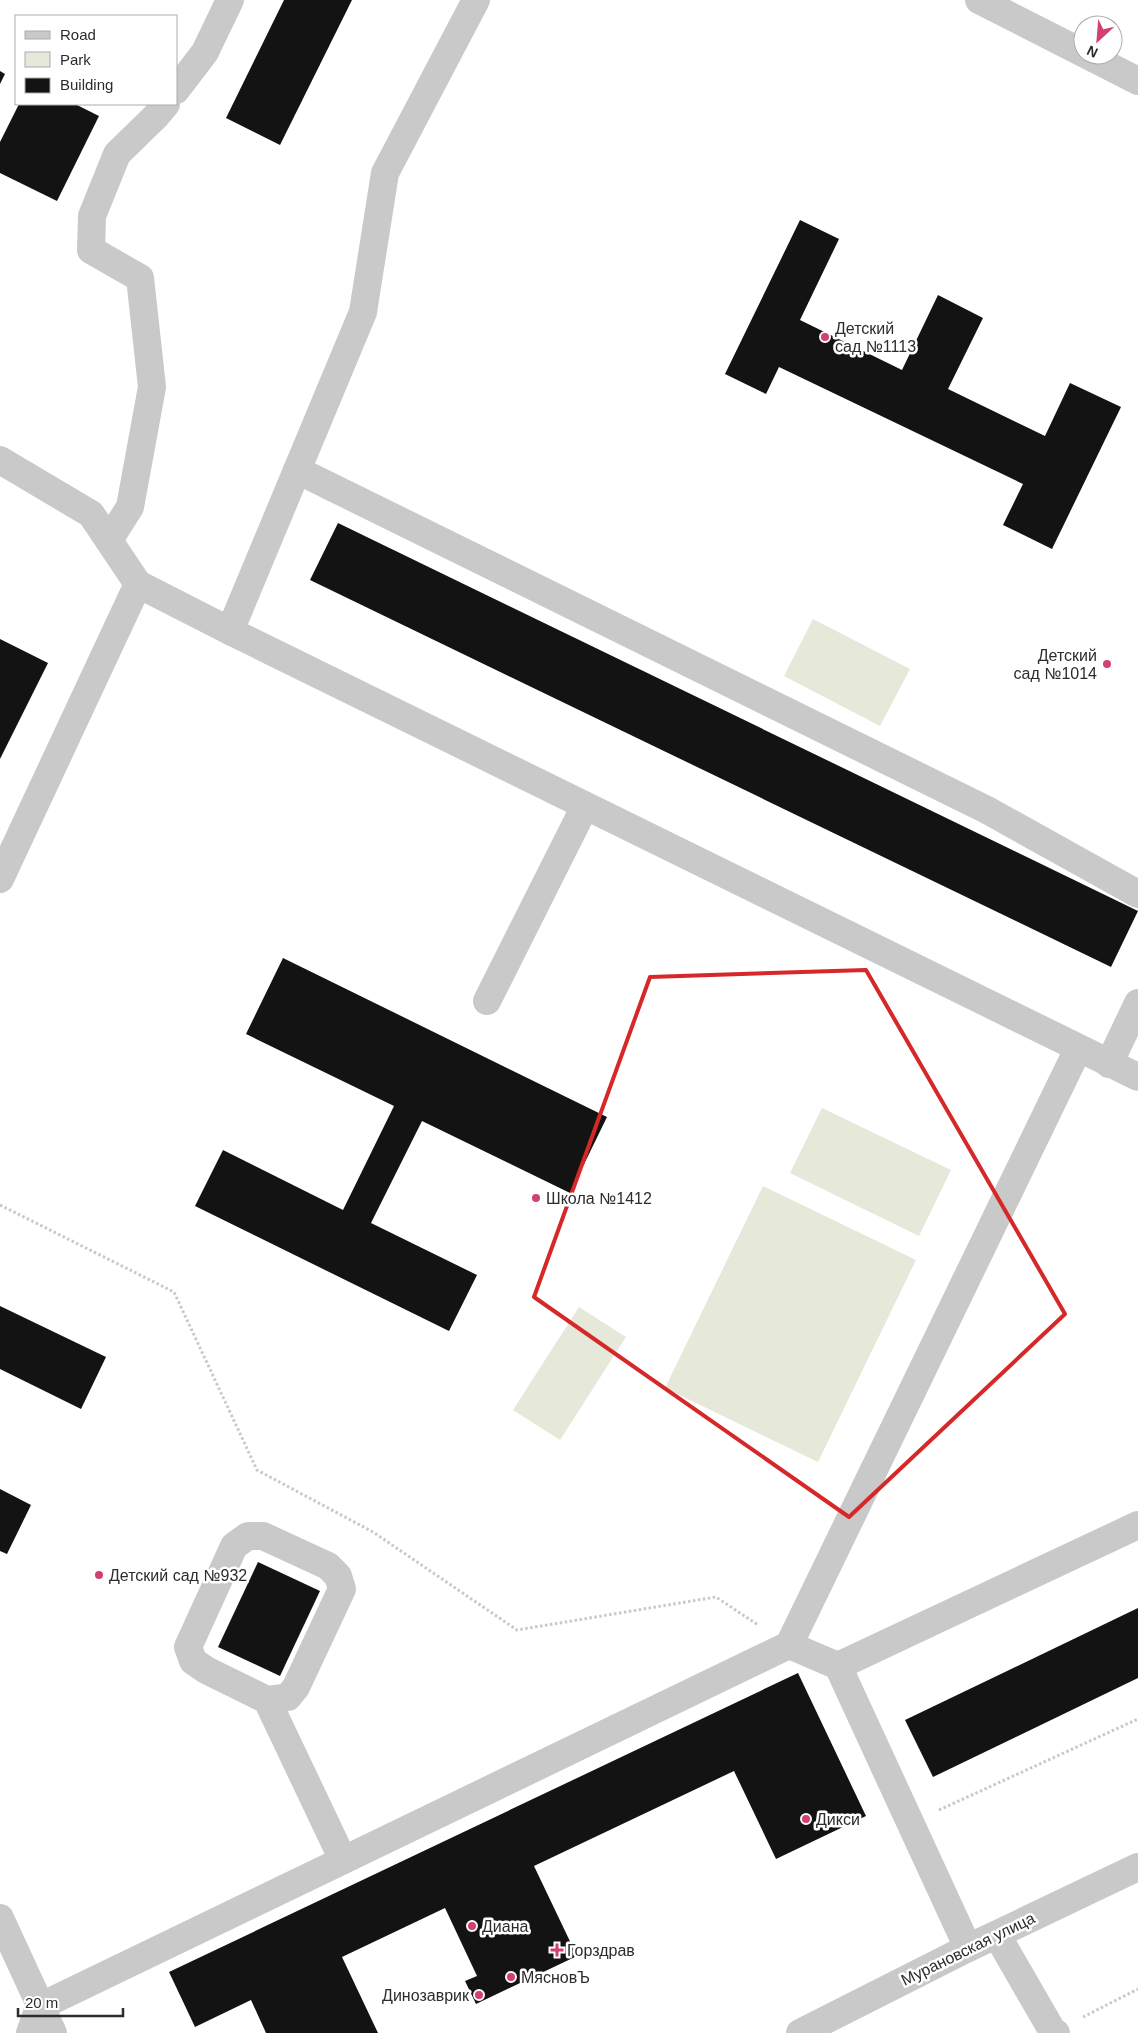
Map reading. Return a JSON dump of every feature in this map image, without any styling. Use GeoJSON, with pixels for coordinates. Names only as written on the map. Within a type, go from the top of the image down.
{"type":"FeatureCollection","features":[{"type":"Feature","properties":{"kind":"street"},"geometry":{"type":"LineString","coordinates":[[178,87],[206,52],[230,0]]}},
{"type":"Feature","properties":{"kind":"street"},"geometry":{"type":"LineString","coordinates":[[230,631],[363,312],[385,173],[476,0]]}},
{"type":"Feature","properties":{"kind":"street"},"geometry":{"type":"LineString","coordinates":[[979,0],[1073,48]]}},
{"type":"Feature","properties":{"kind":"street"},"geometry":{"type":"LineString","coordinates":[[1107,65],[1138,81]]}},
{"type":"Feature","properties":{"kind":"street"},"geometry":{"type":"LineString","coordinates":[[109,540],[130,507],[152,387],[140,278],[91,250],[92,216],[117,154],[165,105]]}},
{"type":"Feature","properties":{"kind":"street"},"geometry":{"type":"LineString","coordinates":[[0,460],[91,514],[138,584],[1138,1078]]}},
{"type":"Feature","properties":{"kind":"street"},"geometry":{"type":"LineString","coordinates":[[297,470],[988,810],[1138,894]]}},
{"type":"Feature","properties":{"kind":"street"},"geometry":{"type":"LineString","coordinates":[[0,879],[138,584]]}},
{"type":"Feature","properties":{"kind":"street"},"geometry":{"type":"LineString","coordinates":[[488,1001],[585,806]]}},
{"type":"Feature","properties":{"kind":"street"},"geometry":{"type":"LineString","coordinates":[[1109,1064],[1138,1004]]}},
{"type":"Feature","properties":{"kind":"street"},"geometry":{"type":"LineString","coordinates":[[30,2033],[40,2007],[789,1645],[1078,1049]]}},
{"type":"Feature","properties":{"kind":"street"},"geometry":{"type":"LineString","coordinates":[[838,1666],[1138,1525]]}},
{"type":"Feature","properties":{"kind":"street"},"geometry":{"type":"LineString","coordinates":[[267,1700],[288,1697],[296,1687],[342,1589],[338,1576],[328,1566],[263,1536],[248,1536],[234,1546],[188,1647],[193,1661],[206,1670],[267,1700],[343,1860]]}},
{"type":"Feature","properties":{"kind":"street"},"geometry":{"type":"LineString","coordinates":[[789,1645],[838,1666],[968,1948]]}},
{"type":"Feature","properties":{"kind":"street","name":"Мурановская улица"},"geometry":{"type":"LineString","coordinates":[[800,2033],[968,1948],[1138,1867]]}},
{"type":"Feature","properties":{"kind":"street"},"geometry":{"type":"LineString","coordinates":[[0,1918],[53,2033]]}},
{"type":"Feature","properties":{"kind":"street"},"geometry":{"type":"LineString","coordinates":[[997,1935],[1054,2032]]}},
{"type":"Feature","properties":{"kind":"path"},"geometry":{"type":"LineString","coordinates":[[0,1205],[174,1292],[257,1470],[373,1532],[517,1630],[716,1597],[789,1645]]}},
{"type":"Feature","properties":{"kind":"path"},"geometry":{"type":"LineString","coordinates":[[911,1823],[1138,1718]]}},
{"type":"Feature","properties":{"kind":"path"},"geometry":{"type":"LineString","coordinates":[[1054,2032],[1138,1989]]}},
{"type":"Feature","properties":{"kind":"highlighted area"},"geometry":{"type":"Polygon","coordinates":[[[866,970],[1065,1314],[849,1517],[534,1297],[650,977],[866,970]]]}},
{"type":"Feature","properties":{"kind":"green space"},"geometry":{"type":"Polygon","coordinates":[[[813,619],[910,669],[880,726],[784,676],[813,619]]]}},
{"type":"Feature","properties":{"kind":"green space"},"geometry":{"type":"Polygon","coordinates":[[[822,1108],[951,1170],[919,1236],[790,1173],[822,1108]]]}},
{"type":"Feature","properties":{"kind":"green space"},"geometry":{"type":"Polygon","coordinates":[[[763,1186],[916,1260],[818,1462],[665,1388],[763,1186]]]}},
{"type":"Feature","properties":{"kind":"green space"},"geometry":{"type":"Polygon","coordinates":[[[579,1307],[626,1337],[560,1440],[513,1410],[579,1307]]]}},
{"type":"Feature","properties":{"kind":"building"},"geometry":{"type":"Polygon","coordinates":[[[284,0],[352,0],[280,145],[226,118],[284,0]]]}},
{"type":"Feature","properties":{"kind":"building"},"geometry":{"type":"Polygon","coordinates":[[[0,71],[5,74],[0,84],[0,71]]]}},
{"type":"Feature","properties":{"kind":"building"},"geometry":{"type":"Polygon","coordinates":[[[18,105],[77,105],[99,116],[57,201],[0,173],[0,142],[18,105]]]}},
{"type":"Feature","properties":{"kind":"building"},"geometry":{"type":"Polygon","coordinates":[[[800,220],[839,239],[800,320],[902,370],[938,295],[983,318],[948,389],[1045,436],[1070,383],[1121,407],[1052,549],[1003,525],[1023,484],[779,367],[766,394],[725,374],[800,220]]]}},
{"type":"Feature","properties":{"kind":"building"},"geometry":{"type":"Polygon","coordinates":[[[338,523],[1138,911],[1111,967],[310,580],[338,523]]]}},
{"type":"Feature","properties":{"kind":"building"},"geometry":{"type":"Polygon","coordinates":[[[0,639],[48,663],[0,759],[0,639]]]}},
{"type":"Feature","properties":{"kind":"building"},"geometry":{"type":"Polygon","coordinates":[[[283,958],[607,1117],[570,1193],[422,1121],[371,1223],[477,1275],[449,1331],[195,1206],[223,1150],[343,1210],[394,1106],[246,1034],[283,958]]]}},
{"type":"Feature","properties":{"kind":"building"},"geometry":{"type":"Polygon","coordinates":[[[0,1306],[106,1357],[81,1409],[0,1369],[0,1306]]]}},
{"type":"Feature","properties":{"kind":"building"},"geometry":{"type":"Polygon","coordinates":[[[0,1489],[31,1505],[7,1554],[0,1551],[0,1489]]]}},
{"type":"Feature","properties":{"kind":"building"},"geometry":{"type":"Polygon","coordinates":[[[258,1562],[320,1591],[280,1676],[218,1647],[258,1562]]]}},
{"type":"Feature","properties":{"kind":"building"},"geometry":{"type":"Polygon","coordinates":[[[1138,1608],[1138,1678],[933,1777],[905,1720],[1138,1608]]]}},
{"type":"Feature","properties":{"kind":"building"},"geometry":{"type":"Polygon","coordinates":[[[798,1673],[866,1816],[776,1859],[734,1771],[534,1866],[577,1956],[476,2004],[465,1981],[477,1976],[445,1908],[342,1957],[378,2033],[266,2033],[251,2000],[195,2027],[169,1972],[798,1673]]]}},
{"type":"Feature","properties":{"kind":"place","name":"Детский сад №1113"},"geometry":{"type":"Point","coordinates":[825,337]}},
{"type":"Feature","properties":{"kind":"place","name":"Детский сад №1014"},"geometry":{"type":"Point","coordinates":[1107,664]}},
{"type":"Feature","properties":{"kind":"place","name":"Школа №1412"},"geometry":{"type":"Point","coordinates":[536,1198]}},
{"type":"Feature","properties":{"kind":"place","name":"Детский сад №932"},"geometry":{"type":"Point","coordinates":[99,1575]}},
{"type":"Feature","properties":{"kind":"place","name":"Дикси"},"geometry":{"type":"Point","coordinates":[806,1819]}},
{"type":"Feature","properties":{"kind":"place","name":"Диана"},"geometry":{"type":"Point","coordinates":[472,1926]}},
{"type":"Feature","properties":{"kind":"place","name":"Горздрав"},"geometry":{"type":"Point","coordinates":[557,1950]}},
{"type":"Feature","properties":{"kind":"place","name":"МясновЪ"},"geometry":{"type":"Point","coordinates":[511,1977]}},
{"type":"Feature","properties":{"kind":"place","name":"Динозаврик"},"geometry":{"type":"Point","coordinates":[479,1995]}}]}
